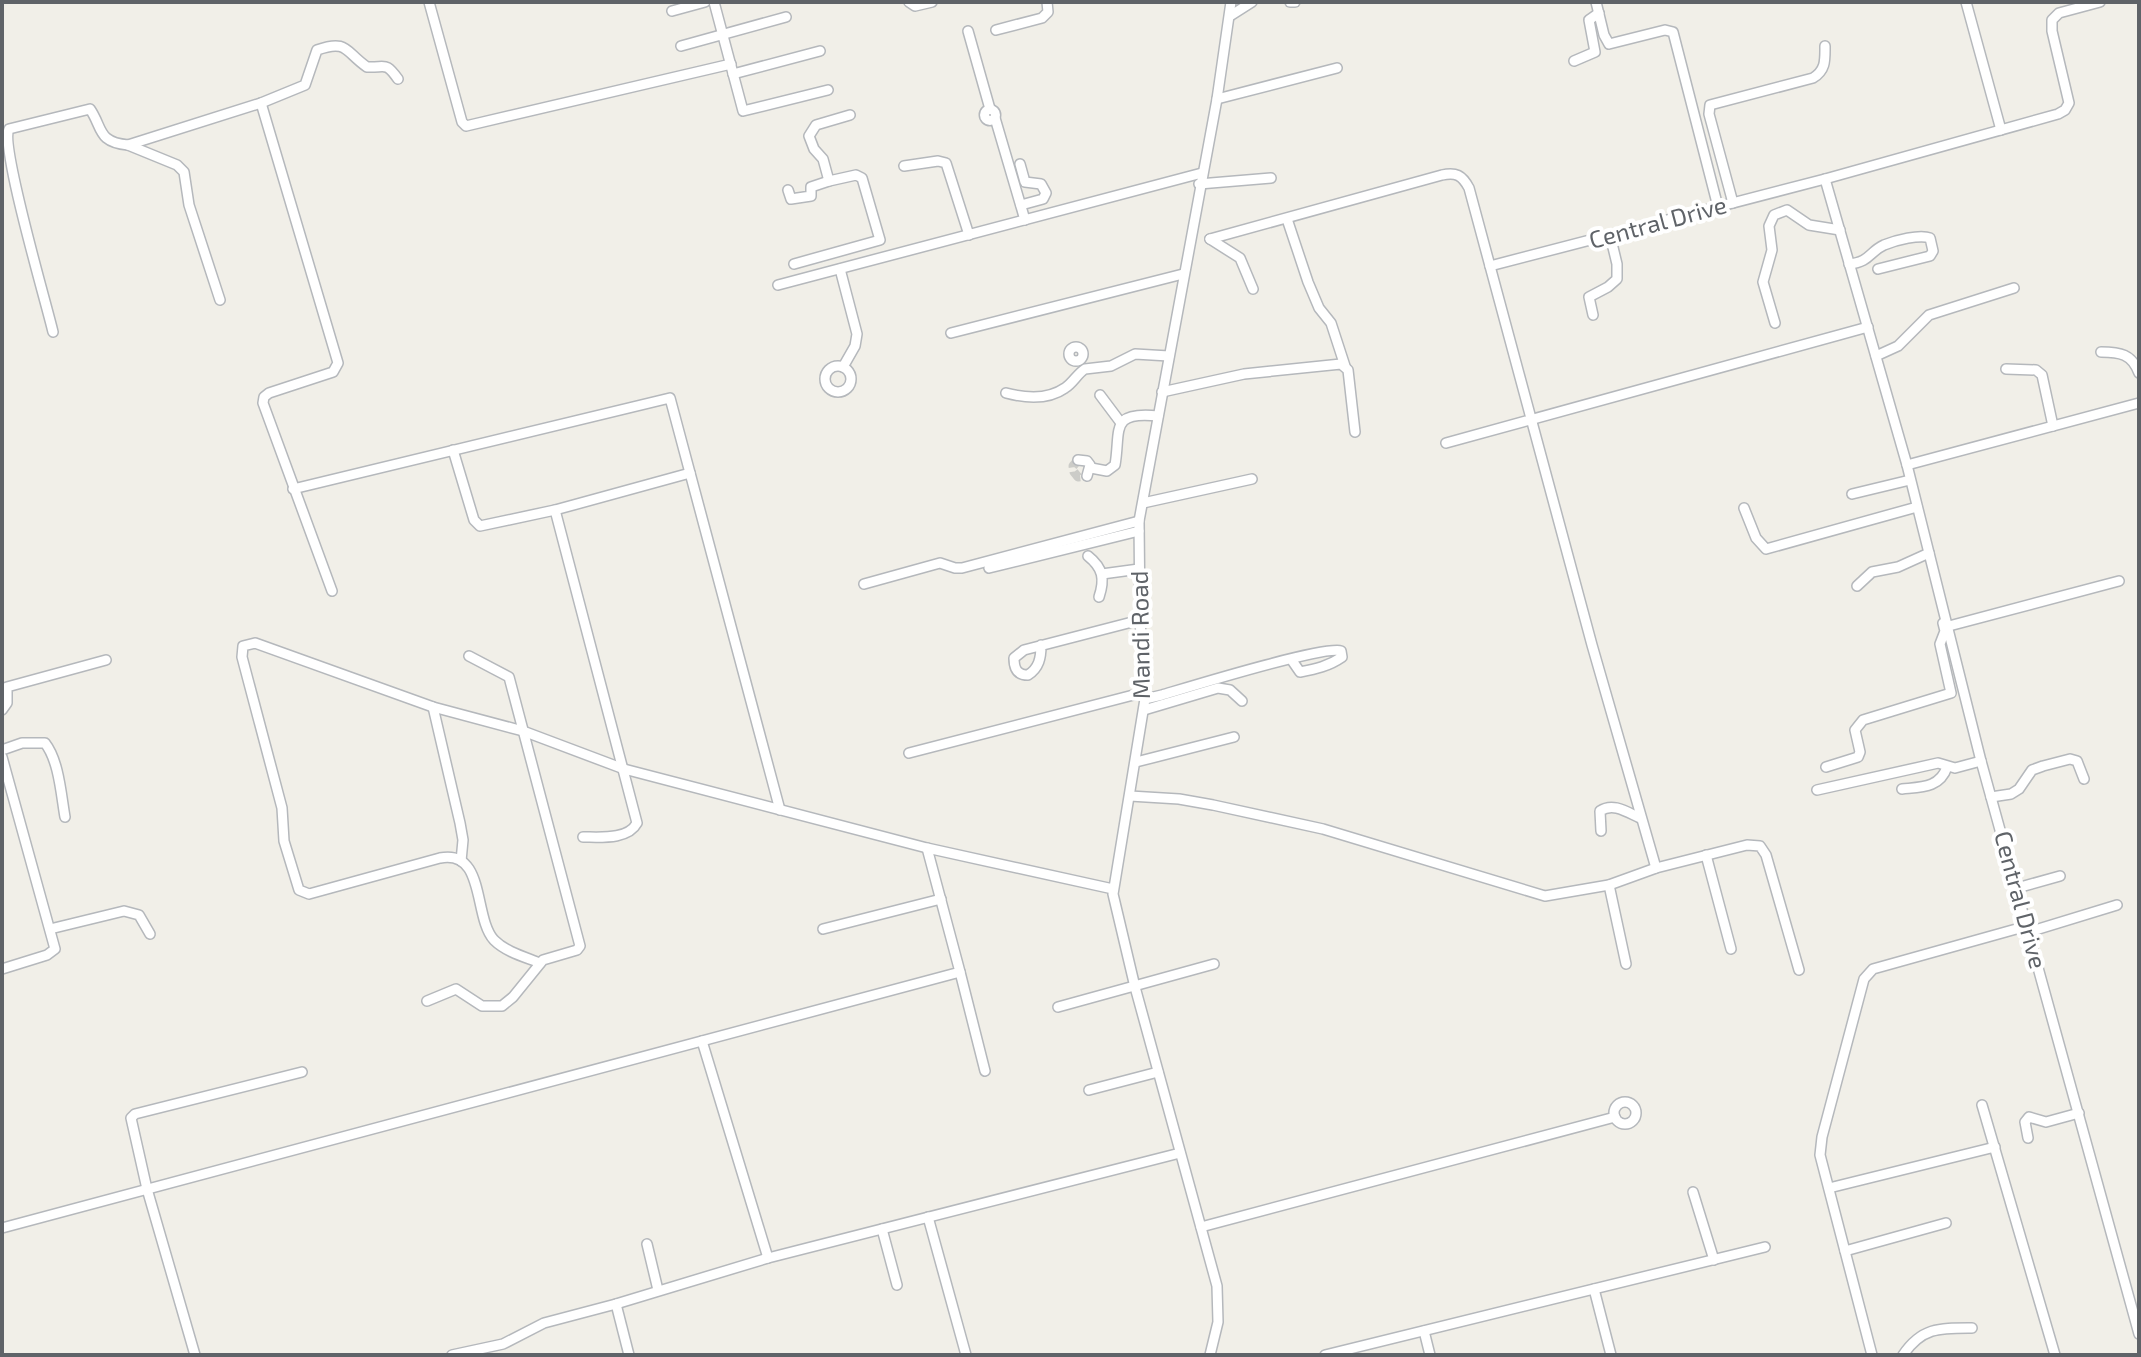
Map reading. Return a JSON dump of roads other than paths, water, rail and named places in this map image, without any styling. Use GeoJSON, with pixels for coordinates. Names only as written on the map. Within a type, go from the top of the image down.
{"type":"FeatureCollection","features":[{"type":"Feature","properties":{"kind":"street"},"geometry":{"type":"LineString","coordinates":[[429,2],[454,98],[466,126],[820,51]]}},
{"type":"Feature","properties":{"kind":"street"},"geometry":{"type":"LineString","coordinates":[[672,11],[705,2]]}},
{"type":"Feature","properties":{"kind":"street"},"geometry":{"type":"LineString","coordinates":[[714,2],[744,112],[828,90]]}},
{"type":"Feature","properties":{"kind":"street"},"geometry":{"type":"LineString","coordinates":[[909,2],[915,6],[932,2]]}},
{"type":"Feature","properties":{"kind":"street"},"geometry":{"type":"LineString","coordinates":[[996,30],[1042,18],[1048,12],[1047,2]]}},
{"type":"Feature","properties":{"kind":"street","name":"Mandi Road"},"geometry":{"type":"LineString","coordinates":[[1210,1355],[1218,1322],[1217,1286],[1135,987],[1113,889],[1145,700],[1139,526],[1199,184],[1217,99],[1231,2]]}},
{"type":"Feature","properties":{"kind":"street"},"geometry":{"type":"LineString","coordinates":[[1230,16],[1252,2]]}},
{"type":"Feature","properties":{"kind":"street"},"geometry":{"type":"LineString","coordinates":[[1966,2],[2001,130]]}},
{"type":"Feature","properties":{"kind":"street","name":"Central Drive"},"geometry":{"type":"LineString","coordinates":[[1490,266],[1825,179],[2058,114],[2069,103],[2052,20],[2059,13],[2100,2]]}},
{"type":"Feature","properties":{"kind":"street"},"geometry":{"type":"LineString","coordinates":[[1574,61],[1595,52],[1589,20],[1597,7]]}},
{"type":"Feature","properties":{"kind":"street"},"geometry":{"type":"LineString","coordinates":[[1597,7],[1609,44],[1665,30],[1673,32],[1718,207]]}},
{"type":"Feature","properties":{"kind":"street"},"geometry":{"type":"LineString","coordinates":[[681,46],[786,17]]}},
{"type":"Feature","properties":{"kind":"street"},"geometry":{"type":"LineString","coordinates":[[968,31],[1025,220]]}},
{"type":"Feature","properties":{"kind":"street"},"geometry":{"type":"LineString","coordinates":[[128,145],[261,103],[305,85],[317,50],[335,45],[345,47],[367,67],[389,67],[398,79]]}},
{"type":"Feature","properties":{"kind":"street"},"geometry":{"type":"LineString","coordinates":[[1733,203],[1709,114],[1710,105],[1821,74],[1825,46]]}},
{"type":"Feature","properties":{"kind":"street"},"geometry":{"type":"LineString","coordinates":[[1217,99],[1337,68]]}},
{"type":"Feature","properties":{"kind":"street"},"geometry":{"type":"LineString","coordinates":[[261,103],[338,363],[333,372],[264,397],[263,403],[332,591]]}},
{"type":"Feature","properties":{"kind":"street"},"geometry":{"type":"LineString","coordinates":[[53,332],[7,169],[6,137],[9,129],[90,109],[103,137],[177,165],[184,172],[189,205],[220,300]]}},
{"type":"Feature","properties":{"kind":"street"},"geometry":{"type":"LineString","coordinates":[[829,181],[823,159],[813,146],[809,132],[816,125],[850,115]]}},
{"type":"Feature","properties":{"kind":"street"},"geometry":{"type":"LineString","coordinates":[[904,166],[938,161],[946,163],[969,235]]}},
{"type":"Feature","properties":{"kind":"street"},"geometry":{"type":"LineString","coordinates":[[1020,164],[1025,182],[1041,184],[1046,193],[1043,199],[1021,205]]}},
{"type":"Feature","properties":{"kind":"street"},"geometry":{"type":"LineString","coordinates":[[778,285],[1202,173]]}},
{"type":"Feature","properties":{"kind":"street"},"geometry":{"type":"LineString","coordinates":[[788,190],[791,199],[799,200],[811,196],[811,187],[856,175],[862,178],[880,240],[794,264]]}},
{"type":"Feature","properties":{"kind":"street"},"geometry":{"type":"LineString","coordinates":[[1253,289],[1240,258],[1210,239],[1442,175],[1460,175],[1469,188],[1656,868]]}},
{"type":"Feature","properties":{"kind":"street"},"geometry":{"type":"LineString","coordinates":[[1199,184],[1271,178]]}},
{"type":"Feature","properties":{"kind":"street","name":"Central Drive"},"geometry":{"type":"LineString","coordinates":[[1825,179],[1907,465],[1981,761],[2139,1334]]}},
{"type":"Feature","properties":{"kind":"street"},"geometry":{"type":"LineString","coordinates":[[1775,323],[1763,282],[1772,250],[1769,226],[1774,215],[1787,210],[1809,225],[1840,230]]}},
{"type":"Feature","properties":{"kind":"street"},"geometry":{"type":"LineString","coordinates":[[1287,219],[1308,282],[1319,308],[1331,323],[1350,380],[1355,432]]}},
{"type":"Feature","properties":{"kind":"street"},"geometry":{"type":"LineString","coordinates":[[1593,315],[1589,297],[1617,279],[1610,235]]}},
{"type":"Feature","properties":{"kind":"street"},"geometry":{"type":"LineString","coordinates":[[1849,264],[1864,261],[1886,244],[1923,236],[1930,238],[1933,251],[1930,256],[1878,269]]}},
{"type":"Feature","properties":{"kind":"street"},"geometry":{"type":"LineString","coordinates":[[817,258],[821,274]]}},
{"type":"Feature","properties":{"kind":"street"},"geometry":{"type":"LineString","coordinates":[[840,269],[858,337],[843,367]]}},
{"type":"Feature","properties":{"kind":"street"},"geometry":{"type":"LineString","coordinates":[[951,333],[1183,274]]}},
{"type":"Feature","properties":{"kind":"street"},"geometry":{"type":"LineString","coordinates":[[1876,356],[1898,346],[1929,315],[2014,288]]}},
{"type":"Feature","properties":{"kind":"street"},"geometry":{"type":"LineString","coordinates":[[1446,443],[1868,327]]}},
{"type":"Feature","properties":{"kind":"street"},"geometry":{"type":"LineString","coordinates":[[2101,352],[2125,354],[2132,358],[2139,373]]}},
{"type":"Feature","properties":{"kind":"street"},"geometry":{"type":"LineString","coordinates":[[1006,393],[1028,398],[1049,395],[1068,387],[1082,364],[1111,366],[1135,354],[1169,356]]}},
{"type":"Feature","properties":{"kind":"street"},"geometry":{"type":"LineString","coordinates":[[1162,392],[1256,372],[1312,365],[1345,366]]}},
{"type":"Feature","properties":{"kind":"street"},"geometry":{"type":"LineString","coordinates":[[2006,369],[2036,370],[2042,375],[2053,426]]}},
{"type":"Feature","properties":{"kind":"street"},"geometry":{"type":"LineString","coordinates":[[1100,395],[1121,423]]}},
{"type":"Feature","properties":{"kind":"street"},"geometry":{"type":"LineString","coordinates":[[293,489],[668,397],[780,810]]}},
{"type":"Feature","properties":{"kind":"street"},"geometry":{"type":"LineString","coordinates":[[1907,465],[2139,403]]}},
{"type":"Feature","properties":{"kind":"street"},"geometry":{"type":"LineString","coordinates":[[1078,460],[1087,461],[1089,472],[1107,471],[1115,465],[1116,435],[1121,423],[1133,417],[1158,416]]}},
{"type":"Feature","properties":{"kind":"street"},"geometry":{"type":"LineString","coordinates":[[453,450],[477,525],[485,526],[690,473]]}},
{"type":"Feature","properties":{"kind":"street"},"geometry":{"type":"LineString","coordinates":[[1143,503],[1252,479]]}},
{"type":"Feature","properties":{"kind":"street"},"geometry":{"type":"LineString","coordinates":[[1852,494],[1910,480]]}},
{"type":"Feature","properties":{"kind":"street"},"geometry":{"type":"LineString","coordinates":[[1744,508],[1756,538],[1766,549],[1917,507]]}},
{"type":"Feature","properties":{"kind":"street"},"geometry":{"type":"LineString","coordinates":[[555,510],[635,815],[635,827],[617,835],[583,837]]}},
{"type":"Feature","properties":{"kind":"street"},"geometry":{"type":"LineString","coordinates":[[989,568],[1139,526]]}},
{"type":"Feature","properties":{"kind":"street"},"geometry":{"type":"LineString","coordinates":[[864,584],[940,563],[962,568],[1139,526]]}},
{"type":"Feature","properties":{"kind":"street"},"geometry":{"type":"LineString","coordinates":[[1857,586],[1872,572],[1898,567],[1929,553]]}},
{"type":"Feature","properties":{"kind":"street"},"geometry":{"type":"LineString","coordinates":[[1088,556],[1100,567],[1102,574],[1099,597]]}},
{"type":"Feature","properties":{"kind":"street"},"geometry":{"type":"LineString","coordinates":[[1102,574],[1139,569]]}},
{"type":"Feature","properties":{"kind":"street"},"geometry":{"type":"LineString","coordinates":[[1949,626],[2119,581]]}},
{"type":"Feature","properties":{"kind":"street"},"geometry":{"type":"LineString","coordinates":[[1826,767],[1858,757],[1860,752],[1855,730],[1863,720],[1951,693],[1940,644],[1945,631],[1940,611],[1944,607]]}},
{"type":"Feature","properties":{"kind":"street"},"geometry":{"type":"LineString","coordinates":[[1041,645],[1140,620]]}},
{"type":"Feature","properties":{"kind":"street"},"geometry":{"type":"LineString","coordinates":[[540,963],[504,947],[491,937],[472,874],[461,861],[448,856],[309,894],[299,890],[284,841],[282,808],[242,648],[255,643],[433,707],[523,731],[624,769],[927,848],[1113,889]]}},
{"type":"Feature","properties":{"kind":"street"},"geometry":{"type":"LineString","coordinates":[[909,753],[1145,700],[1291,659],[1329,649],[1341,651],[1342,657],[1330,665],[1300,672],[1291,659]]}},
{"type":"Feature","properties":{"kind":"street"},"geometry":{"type":"LineString","coordinates":[[427,1001],[456,989],[482,1006],[502,1006],[540,963],[577,950],[580,944],[509,677],[469,656]]}},
{"type":"Feature","properties":{"kind":"street"},"geometry":{"type":"LineString","coordinates":[[2,710],[6,706],[6,689],[9,686],[106,660]]}},
{"type":"Feature","properties":{"kind":"street"},"geometry":{"type":"LineString","coordinates":[[1145,700],[1218,688],[1230,690],[1242,701]]}},
{"type":"Feature","properties":{"kind":"street"},"geometry":{"type":"LineString","coordinates":[[433,707],[460,823],[463,840],[461,861]]}},
{"type":"Feature","properties":{"kind":"street"},"geometry":{"type":"LineString","coordinates":[[1136,762],[1234,737]]}},
{"type":"Feature","properties":{"kind":"street"},"geometry":{"type":"LineString","coordinates":[[2,750],[32,741],[45,743],[59,782],[65,817]]}},
{"type":"Feature","properties":{"kind":"street"},"geometry":{"type":"LineString","coordinates":[[2,757],[55,949],[2,969]]}},
{"type":"Feature","properties":{"kind":"street"},"geometry":{"type":"LineString","coordinates":[[1991,797],[2011,794],[2019,789],[2032,770],[2070,759],[2077,761],[2084,779]]}},
{"type":"Feature","properties":{"kind":"street"},"geometry":{"type":"LineString","coordinates":[[1817,790],[1938,763],[1955,768],[1981,761]]}},
{"type":"Feature","properties":{"kind":"street"},"geometry":{"type":"LineString","coordinates":[[1902,789],[1932,785],[1941,779],[1947,767]]}},
{"type":"Feature","properties":{"kind":"street"},"geometry":{"type":"LineString","coordinates":[[1130,796],[1179,799],[1323,829],[1538,895],[1554,896],[1609,885],[1706,855],[1747,845],[1762,847],[1799,970]]}},
{"type":"Feature","properties":{"kind":"street"},"geometry":{"type":"LineString","coordinates":[[1601,831],[1600,811],[1607,807],[1615,807],[1640,818]]}},
{"type":"Feature","properties":{"kind":"street"},"geometry":{"type":"LineString","coordinates":[[927,848],[985,1071]]}},
{"type":"Feature","properties":{"kind":"street"},"geometry":{"type":"LineString","coordinates":[[1706,855],[1731,949]]}},
{"type":"Feature","properties":{"kind":"street"},"geometry":{"type":"LineString","coordinates":[[2017,888],[2060,876]]}},
{"type":"Feature","properties":{"kind":"street"},"geometry":{"type":"LineString","coordinates":[[1609,885],[1626,964]]}},
{"type":"Feature","properties":{"kind":"street"},"geometry":{"type":"LineString","coordinates":[[823,929],[941,899]]}},
{"type":"Feature","properties":{"kind":"street"},"geometry":{"type":"LineString","coordinates":[[1872,1355],[1819,1148],[1867,972],[2117,905]]}},
{"type":"Feature","properties":{"kind":"street"},"geometry":{"type":"LineString","coordinates":[[50,929],[124,911],[139,915],[150,934]]}},
{"type":"Feature","properties":{"kind":"street"},"geometry":{"type":"LineString","coordinates":[[1058,1007],[1214,964]]}},
{"type":"Feature","properties":{"kind":"street"},"geometry":{"type":"LineString","coordinates":[[2,1228],[960,972]]}},
{"type":"Feature","properties":{"kind":"street"},"geometry":{"type":"LineString","coordinates":[[702,1041],[768,1258]]}},
{"type":"Feature","properties":{"kind":"street"},"geometry":{"type":"LineString","coordinates":[[195,1355],[131,1123],[135,1114],[302,1072]]}},
{"type":"Feature","properties":{"kind":"street"},"geometry":{"type":"LineString","coordinates":[[1089,1090],[1158,1072]]}},
{"type":"Feature","properties":{"kind":"street"},"geometry":{"type":"LineString","coordinates":[[1982,1105],[2055,1355]]}},
{"type":"Feature","properties":{"kind":"street"},"geometry":{"type":"LineString","coordinates":[[2028,1138],[2025,1122],[2029,1117],[2051,1121],[2079,1113]]}},
{"type":"Feature","properties":{"kind":"street"},"geometry":{"type":"LineString","coordinates":[[1201,1227],[1615,1117]]}},
{"type":"Feature","properties":{"kind":"street"},"geometry":{"type":"LineString","coordinates":[[1829,1188],[1995,1147]]}},
{"type":"Feature","properties":{"kind":"street"},"geometry":{"type":"LineString","coordinates":[[452,1355],[503,1344],[535,1326],[768,1258],[1180,1153]]}},
{"type":"Feature","properties":{"kind":"street"},"geometry":{"type":"LineString","coordinates":[[1693,1192],[1714,1260]]}},
{"type":"Feature","properties":{"kind":"street"},"geometry":{"type":"LineString","coordinates":[[928,1217],[966,1355]]}},
{"type":"Feature","properties":{"kind":"street"},"geometry":{"type":"LineString","coordinates":[[1845,1251],[1946,1223]]}},
{"type":"Feature","properties":{"kind":"street"},"geometry":{"type":"LineString","coordinates":[[882,1229],[897,1285]]}},
{"type":"Feature","properties":{"kind":"street"},"geometry":{"type":"LineString","coordinates":[[647,1244],[658,1290]]}},
{"type":"Feature","properties":{"kind":"street"},"geometry":{"type":"LineString","coordinates":[[1325,1355],[1765,1247]]}},
{"type":"Feature","properties":{"kind":"street"},"geometry":{"type":"LineString","coordinates":[[1594,1289],[1611,1355]]}},
{"type":"Feature","properties":{"kind":"street"},"geometry":{"type":"LineString","coordinates":[[616,1304],[629,1355]]}},
{"type":"Feature","properties":{"kind":"street"},"geometry":{"type":"LineString","coordinates":[[1903,1355],[1911,1342],[1928,1332],[1972,1328]]}},
{"type":"Feature","properties":{"kind":"street"},"geometry":{"type":"LineString","coordinates":[[1424,1331],[1430,1355]]}},
{"type":"Feature","properties":{"kind":"tunnel"},"geometry":{"type":"LineString","coordinates":[[1078,460],[1073,466],[1074,472],[1078,477],[1087,476]]}}]}
